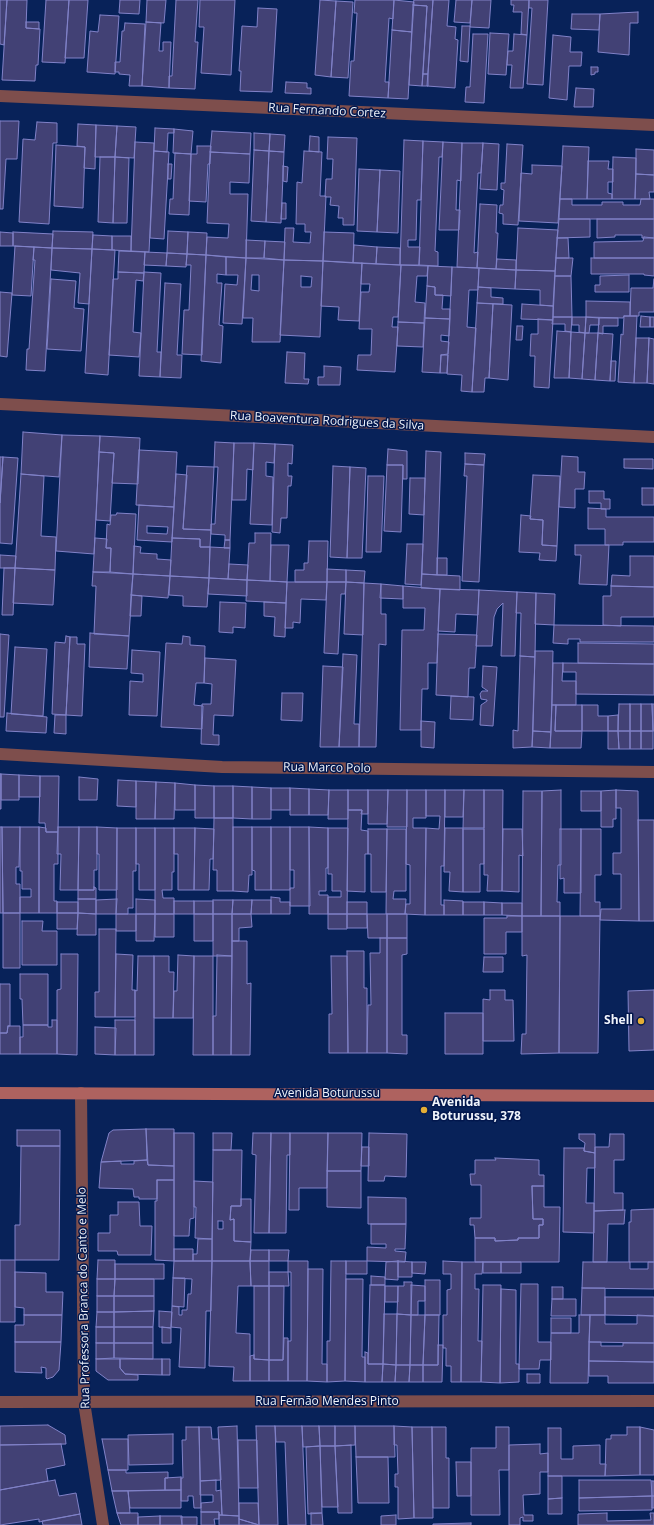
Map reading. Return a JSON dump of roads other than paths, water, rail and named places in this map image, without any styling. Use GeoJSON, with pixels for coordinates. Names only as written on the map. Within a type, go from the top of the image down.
{"type":"FeatureCollection","features":[{"type":"Feature","properties":{"kind":"main road","name":"Avenida Boturussu"},"geometry":{"type":"LineString","coordinates":[[0,1093],[654,1096]]}},
{"type":"Feature","properties":{"kind":"street","name":"Rua Fernando Cortez"},"geometry":{"type":"LineString","coordinates":[[0,96],[654,125]]}},
{"type":"Feature","properties":{"kind":"street","name":"Rua Boaventura Rodrigues da Silva"},"geometry":{"type":"LineString","coordinates":[[0,404],[654,437]]}},
{"type":"Feature","properties":{"kind":"street","name":"Rua Marco Polo"},"geometry":{"type":"LineString","coordinates":[[0,754],[222,767],[654,772]]}},
{"type":"Feature","properties":{"kind":"street","name":"Rua Professora Branca do Canto e Melo"},"geometry":{"type":"LineString","coordinates":[[81,1093],[84,1402],[103,1525]]}},
{"type":"Feature","properties":{"kind":"street","name":"Rua Fernão Mendes Pinto"},"geometry":{"type":"LineString","coordinates":[[0,1402],[654,1401]]}},
{"type":"Feature","properties":{"kind":"place","name":"Shell"},"geometry":{"type":"Point","coordinates":[641,1021]}},
{"type":"Feature","properties":{"kind":"place","name":"Avenida Boturussu, 378"},"geometry":{"type":"Point","coordinates":[424,1110]}}]}
